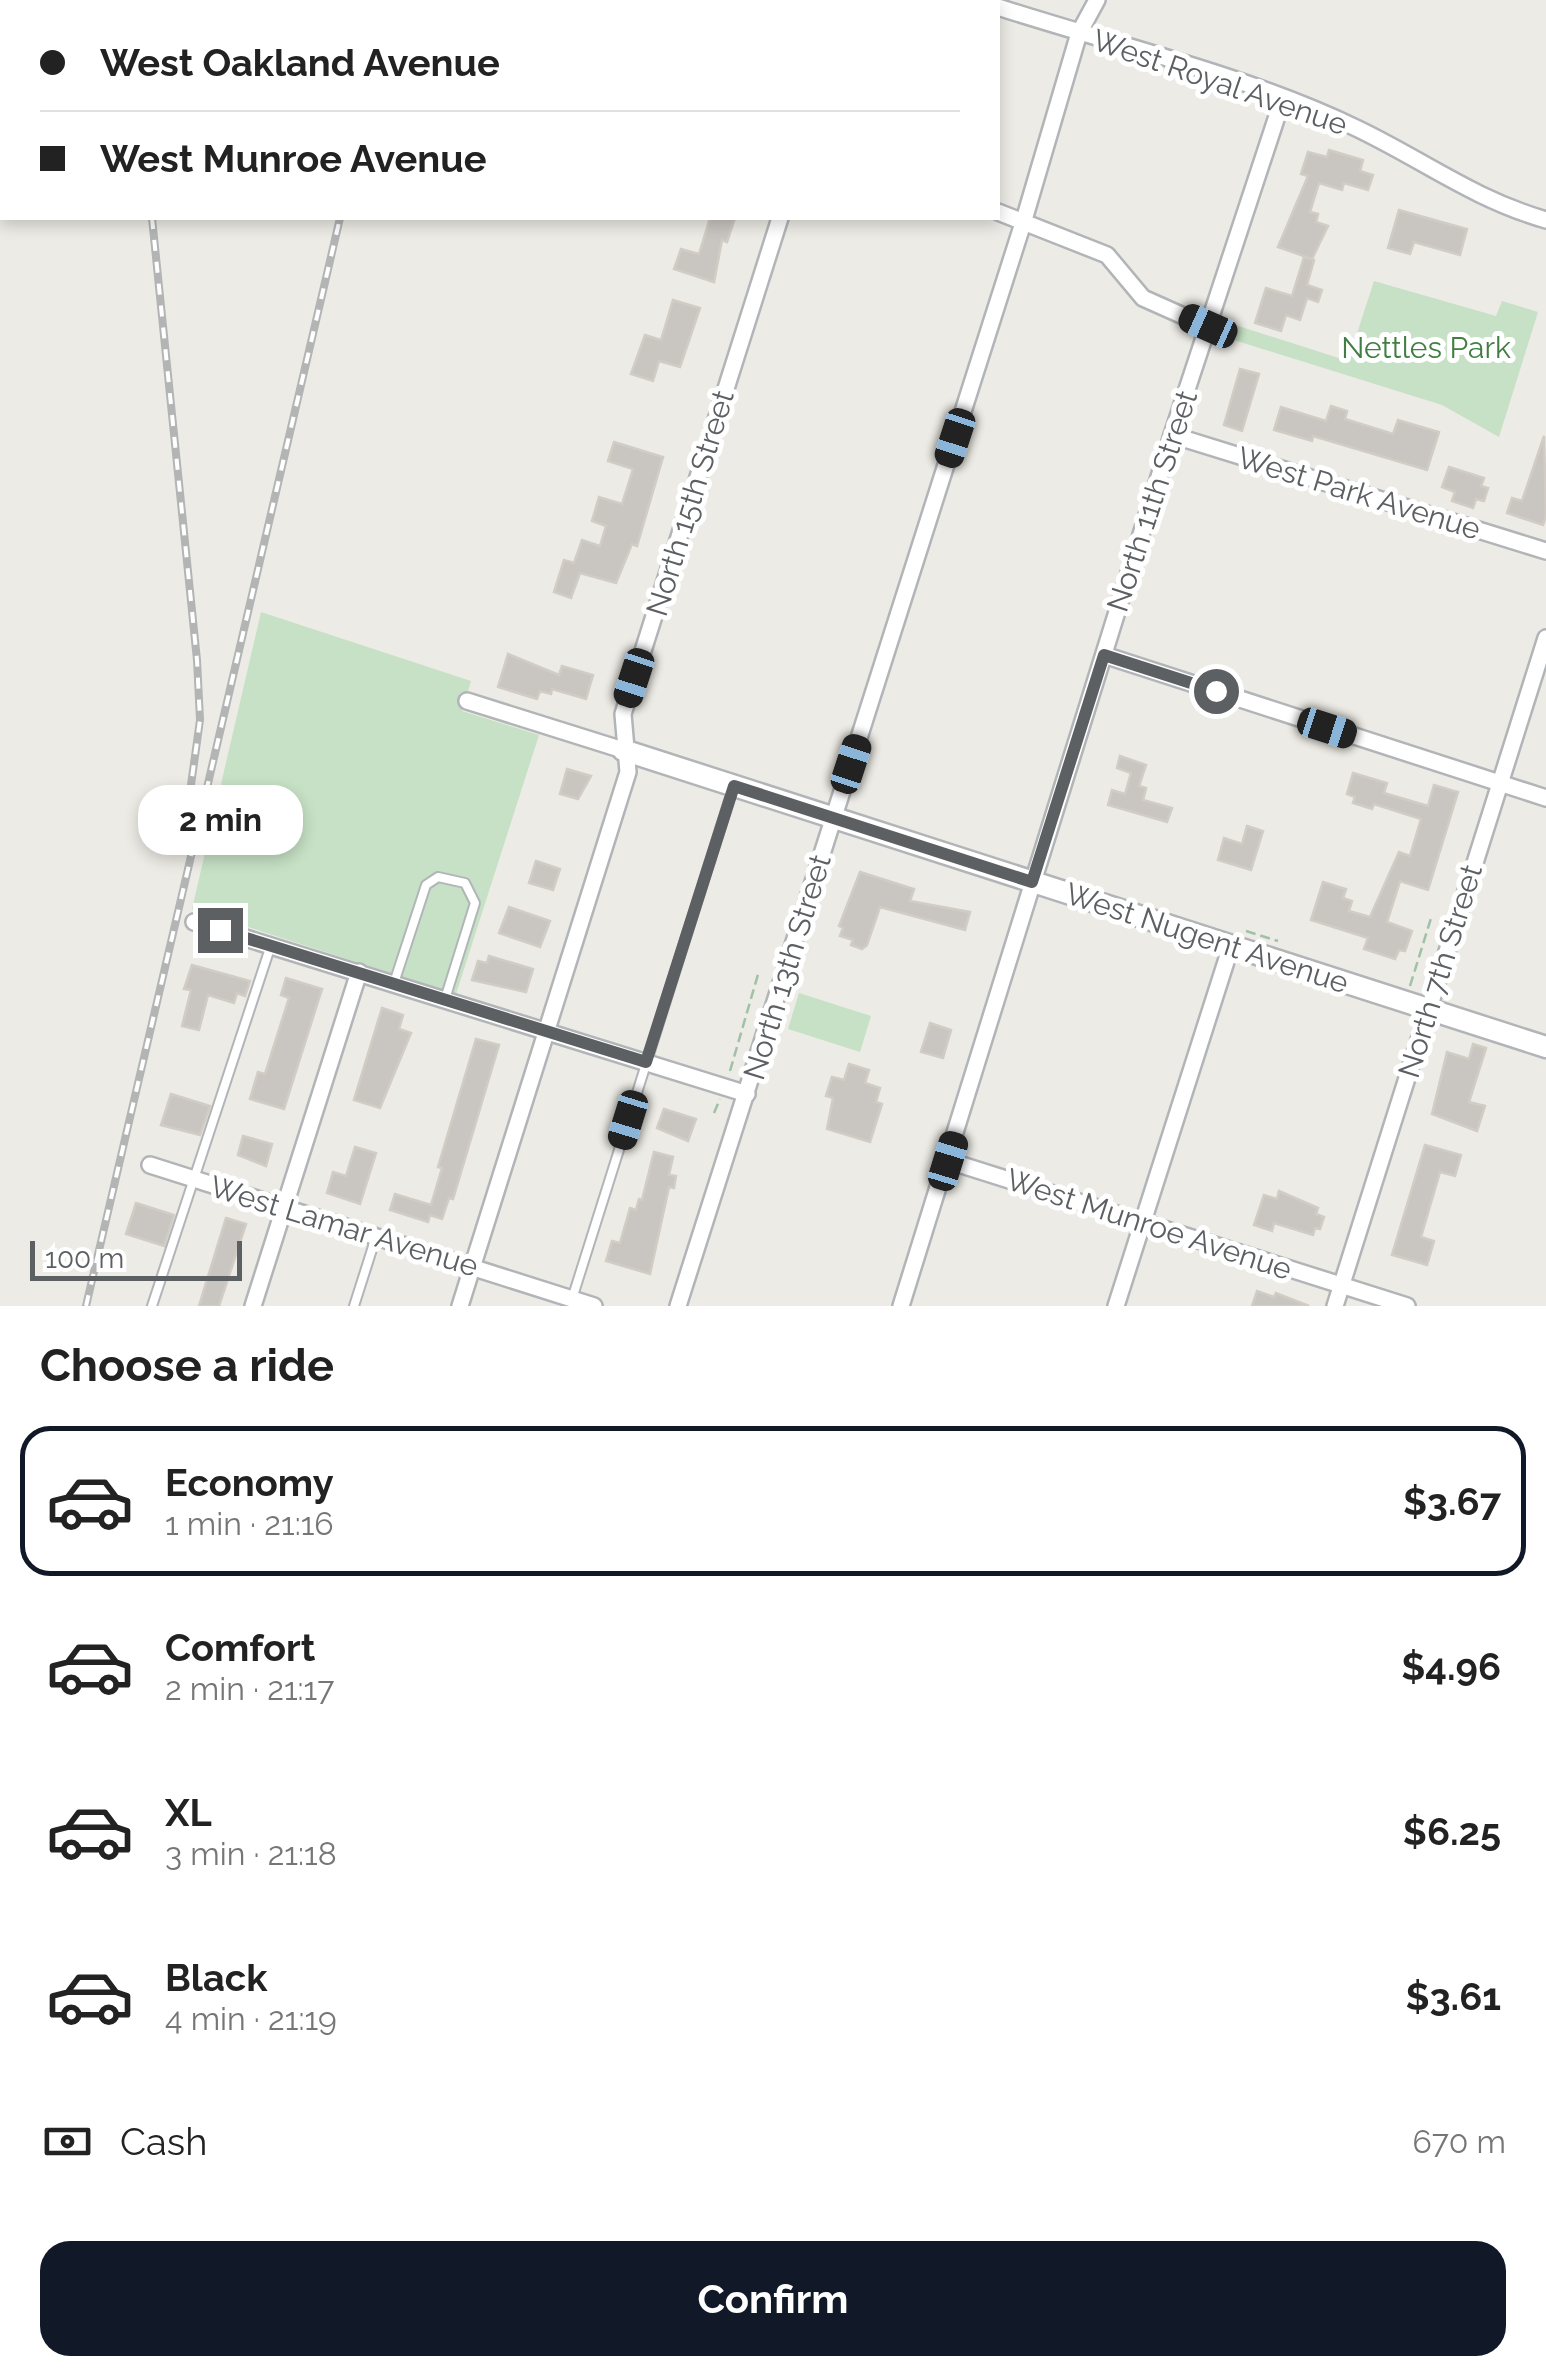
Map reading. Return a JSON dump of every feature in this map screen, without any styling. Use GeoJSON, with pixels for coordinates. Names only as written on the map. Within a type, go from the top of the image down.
{"type":"FeatureCollection","features":[{"type":"Feature","properties":{"kind":"street","name":"North 13th Street"},"geometry":{"type":"LineString","coordinates":[[678,1306],[1024,220],[1079,33],[1097,0]]}},
{"type":"Feature","properties":{"kind":"street","name":"West Royal Avenue"},"geometry":{"type":"LineString","coordinates":[[1000,8],[1283,98],[1354,127],[1494,205],[1546,220]]}},
{"type":"Feature","properties":{"kind":"street","name":"North 11th Street"},"geometry":{"type":"LineString","coordinates":[[901,1306],[1172,435],[1283,98]]}},
{"type":"Feature","properties":{"kind":"street"},"geometry":{"type":"LineString","coordinates":[[1000,213],[1107,255],[1143,298],[1208,326]]}},
{"type":"Feature","properties":{"kind":"street","name":"North 15th Street"},"geometry":{"type":"LineString","coordinates":[[460,1306],[628,772],[623,750],[623,714],[779,220]]}},
{"type":"Feature","properties":{"kind":"street","name":"West Park Avenue"},"geometry":{"type":"LineString","coordinates":[[1172,435],[1546,551]]}},
{"type":"Feature","properties":{"kind":"street","name":"North 7th Street"},"geometry":{"type":"LineString","coordinates":[[1335,1306],[1546,638]]}},
{"type":"Feature","properties":{"kind":"street"},"geometry":{"type":"LineString","coordinates":[[1104,655],[1546,798]]}},
{"type":"Feature","properties":{"kind":"street","name":"West Nugent Avenue"},"geometry":{"type":"LineString","coordinates":[[467,701],[1546,1047]]}},
{"type":"Feature","properties":{"kind":"street"},"geometry":{"type":"LineString","coordinates":[[194,922],[747,1094]]}},
{"type":"Feature","properties":{"kind":"street"},"geometry":{"type":"LineString","coordinates":[[1116,1306],[1231,946]]}},
{"type":"Feature","properties":{"kind":"street"},"geometry":{"type":"LineString","coordinates":[[253,1306],[359,972]]}},
{"type":"Feature","properties":{"kind":"street","name":"West Munroe Avenue"},"geometry":{"type":"LineString","coordinates":[[948,1161],[1406,1306]]}},
{"type":"Feature","properties":{"kind":"street","name":"West Lamar Avenue"},"geometry":{"type":"LineString","coordinates":[[150,1165],[594,1306]]}},
{"type":"Feature","properties":{"kind":"lane"},"geometry":{"type":"LineString","coordinates":[[572,1299],[734,786]]}},
{"type":"Feature","properties":{"kind":"lane"},"geometry":{"type":"LineString","coordinates":[[394,982],[426,885],[438,877],[466,883],[474,902],[445,999]]}},
{"type":"Feature","properties":{"kind":"lane"},"geometry":{"type":"LineString","coordinates":[[152,1306],[271,945]]}},
{"type":"Feature","properties":{"kind":"lane"},"geometry":{"type":"LineString","coordinates":[[354,1306],[376,1237]]}},
{"type":"Feature","properties":{"kind":"path"},"geometry":{"type":"LineString","coordinates":[[1410,984],[1432,915]]}},
{"type":"Feature","properties":{"kind":"path"},"geometry":{"type":"LineString","coordinates":[[728,1078],[758,971]]}},
{"type":"Feature","properties":{"kind":"path"},"geometry":{"type":"LineString","coordinates":[[714,1113],[720,1098]]}},
{"type":"Feature","properties":{"kind":"green space","name":"Nettles Park"},"geometry":{"type":"Polygon","coordinates":[[[1374,281],[1496,316],[1502,301],[1538,312],[1499,437],[1442,405],[1221,336],[1226,322],[1348,361],[1374,281]]]}},
{"type":"Feature","properties":{"kind":"green space"},"geometry":{"type":"Polygon","coordinates":[[[261,612],[471,681],[462,711],[539,735],[456,994],[192,909],[261,612]]]}},
{"type":"Feature","properties":{"kind":"green space"},"geometry":{"type":"Polygon","coordinates":[[[799,993],[871,1016],[860,1052],[788,1029],[799,993]]]}},
{"type":"Feature","properties":{"kind":"building"},"geometry":{"type":"Polygon","coordinates":[[[1329,150],[1363,160],[1360,171],[1373,175],[1368,190],[1344,183],[1342,190],[1319,183],[1310,212],[1318,214],[1316,222],[1328,226],[1312,259],[1278,247],[1308,176],[1301,174],[1308,152],[1327,157],[1329,150]]]}},
{"type":"Feature","properties":{"kind":"building"},"geometry":{"type":"Polygon","coordinates":[[[1399,210],[1467,229],[1460,255],[1414,242],[1410,254],[1388,248],[1399,210]]]}},
{"type":"Feature","properties":{"kind":"building"},"geometry":{"type":"Polygon","coordinates":[[[709,220],[734,220],[727,242],[722,240],[714,282],[674,269],[681,249],[699,254],[709,220]]]}},
{"type":"Feature","properties":{"kind":"building"},"geometry":{"type":"Polygon","coordinates":[[[1304,257],[1314,260],[1307,285],[1322,290],[1318,302],[1307,298],[1300,320],[1286,315],[1281,331],[1255,323],[1266,288],[1292,296],[1304,257]]]}},
{"type":"Feature","properties":{"kind":"building"},"geometry":{"type":"Polygon","coordinates":[[[673,300],[700,308],[680,367],[659,361],[653,381],[631,374],[645,335],[661,340],[673,300]]]}},
{"type":"Feature","properties":{"kind":"building"},"geometry":{"type":"Polygon","coordinates":[[[1240,369],[1259,374],[1242,431],[1224,425],[1240,369]]]}},
{"type":"Feature","properties":{"kind":"building"},"geometry":{"type":"Polygon","coordinates":[[[1331,406],[1347,411],[1345,419],[1393,434],[1398,420],[1439,432],[1427,470],[1313,436],[1312,441],[1274,430],[1281,407],[1326,421],[1331,406]]]}},
{"type":"Feature","properties":{"kind":"building"},"geometry":{"type":"Polygon","coordinates":[[[1544,436],[1543,525],[1507,513],[1512,498],[1522,501],[1544,436]]]}},
{"type":"Feature","properties":{"kind":"building"},"geometry":{"type":"Polygon","coordinates":[[[614,442],[663,457],[637,546],[632,544],[616,583],[580,573],[571,598],[554,592],[564,560],[574,563],[582,540],[600,546],[606,526],[592,521],[599,497],[622,504],[633,469],[608,461],[614,442]]]}},
{"type":"Feature","properties":{"kind":"building"},"geometry":{"type":"Polygon","coordinates":[[[1449,467],[1484,478],[1481,486],[1488,488],[1484,501],[1476,499],[1473,508],[1452,501],[1455,492],[1442,487],[1449,467]]]}},
{"type":"Feature","properties":{"kind":"building"},"geometry":{"type":"Polygon","coordinates":[[[508,654],[559,675],[562,666],[593,675],[586,699],[552,689],[551,694],[540,691],[537,699],[498,687],[508,654]]]}},
{"type":"Feature","properties":{"kind":"building"},"geometry":{"type":"Polygon","coordinates":[[[1120,756],[1146,765],[1139,786],[1146,788],[1143,800],[1172,808],[1167,822],[1108,805],[1112,790],[1125,794],[1131,773],[1117,768],[1120,756]]]}},
{"type":"Feature","properties":{"kind":"building"},"geometry":{"type":"Polygon","coordinates":[[[567,769],[591,776],[578,799],[560,794],[567,769]]]}},
{"type":"Feature","properties":{"kind":"building"},"geometry":{"type":"Polygon","coordinates":[[[1353,773],[1387,783],[1384,793],[1428,806],[1434,785],[1458,792],[1428,890],[1400,881],[1387,922],[1412,931],[1405,951],[1399,950],[1395,959],[1364,949],[1368,938],[1311,920],[1323,882],[1346,889],[1343,898],[1352,901],[1349,911],[1370,917],[1399,852],[1410,856],[1421,819],[1374,804],[1372,809],[1353,803],[1355,797],[1347,794],[1353,773]]]}},
{"type":"Feature","properties":{"kind":"building"},"geometry":{"type":"Polygon","coordinates":[[[1247,826],[1263,831],[1251,870],[1218,860],[1224,838],[1242,844],[1247,826]]]}},
{"type":"Feature","properties":{"kind":"building"},"geometry":{"type":"Polygon","coordinates":[[[536,861],[560,869],[553,890],[529,883],[536,861]]]}},
{"type":"Feature","properties":{"kind":"building"},"geometry":{"type":"Polygon","coordinates":[[[860,872],[914,889],[910,901],[970,912],[965,930],[880,907],[867,945],[862,949],[851,945],[853,940],[840,936],[843,928],[839,926],[860,872]]]}},
{"type":"Feature","properties":{"kind":"building"},"geometry":{"type":"Polygon","coordinates":[[[509,907],[550,921],[540,947],[499,933],[509,907]]]}},
{"type":"Feature","properties":{"kind":"building"},"geometry":{"type":"Polygon","coordinates":[[[489,956],[533,969],[526,992],[472,980],[478,961],[487,963],[489,956]]]}},
{"type":"Feature","properties":{"kind":"building"},"geometry":{"type":"Polygon","coordinates":[[[192,965],[250,981],[245,996],[237,993],[234,1003],[208,995],[199,1030],[182,1026],[191,990],[184,989],[192,965]]]}},
{"type":"Feature","properties":{"kind":"building"},"geometry":{"type":"Polygon","coordinates":[[[286,978],[322,989],[284,1109],[250,1099],[258,1072],[265,1074],[289,998],[281,995],[286,978]]]}},
{"type":"Feature","properties":{"kind":"building"},"geometry":{"type":"Polygon","coordinates":[[[382,1008],[403,1015],[399,1029],[411,1033],[380,1108],[354,1100],[382,1008]]]}},
{"type":"Feature","properties":{"kind":"building"},"geometry":{"type":"Polygon","coordinates":[[[930,1023],[951,1030],[943,1058],[921,1052],[930,1023]]]}},
{"type":"Feature","properties":{"kind":"building"},"geometry":{"type":"Polygon","coordinates":[[[476,1039],[499,1045],[453,1199],[449,1198],[442,1219],[430,1215],[428,1222],[390,1210],[395,1194],[431,1205],[442,1168],[438,1167],[476,1039]]]}},
{"type":"Feature","properties":{"kind":"building"},"geometry":{"type":"Polygon","coordinates":[[[1473,1044],[1486,1048],[1469,1102],[1485,1106],[1477,1131],[1432,1114],[1447,1052],[1469,1059],[1473,1044]]]}},
{"type":"Feature","properties":{"kind":"building"},"geometry":{"type":"Polygon","coordinates":[[[849,1064],[869,1070],[865,1083],[880,1088],[876,1102],[882,1104],[870,1142],[827,1129],[833,1098],[826,1096],[832,1077],[844,1080],[849,1064]]]}},
{"type":"Feature","properties":{"kind":"building"},"geometry":{"type":"Polygon","coordinates":[[[171,1094],[210,1106],[200,1135],[161,1125],[171,1094]]]}},
{"type":"Feature","properties":{"kind":"building"},"geometry":{"type":"Polygon","coordinates":[[[664,1109],[696,1119],[688,1141],[657,1128],[664,1109]]]}},
{"type":"Feature","properties":{"kind":"building"},"geometry":{"type":"Polygon","coordinates":[[[243,1136],[272,1144],[266,1166],[238,1155],[243,1136]]]}},
{"type":"Feature","properties":{"kind":"building"},"geometry":{"type":"Polygon","coordinates":[[[1425,1145],[1461,1155],[1455,1176],[1440,1172],[1421,1237],[1434,1241],[1427,1265],[1392,1255],[1425,1145]]]}},
{"type":"Feature","properties":{"kind":"building"},"geometry":{"type":"Polygon","coordinates":[[[355,1147],[376,1153],[360,1204],[327,1193],[333,1172],[346,1176],[355,1147]]]}},
{"type":"Feature","properties":{"kind":"building"},"geometry":{"type":"Polygon","coordinates":[[[654,1152],[673,1157],[669,1175],[676,1176],[674,1188],[669,1187],[650,1274],[606,1261],[612,1241],[620,1243],[630,1208],[636,1210],[639,1199],[642,1200],[654,1152]]]}},
{"type":"Feature","properties":{"kind":"building"},"geometry":{"type":"Polygon","coordinates":[[[1279,1191],[1318,1208],[1316,1214],[1324,1217],[1320,1229],[1315,1228],[1313,1235],[1274,1223],[1272,1231],[1254,1225],[1264,1195],[1277,1199],[1279,1191]]]}},
{"type":"Feature","properties":{"kind":"building"},"geometry":{"type":"Polygon","coordinates":[[[136,1203],[174,1215],[164,1246],[126,1234],[136,1203]]]}},
{"type":"Feature","properties":{"kind":"building"},"geometry":{"type":"Polygon","coordinates":[[[226,1218],[246,1224],[219,1306],[199,1306],[226,1218]]]}},
{"type":"Feature","properties":{"kind":"building"},"geometry":{"type":"Polygon","coordinates":[[[1257,1291],[1274,1297],[1276,1293],[1309,1306],[1252,1306],[1257,1291]]]}},
{"type":"Feature","properties":{"kind":"railway"},"geometry":{"type":"LineString","coordinates":[[152,220],[197,660],[200,720],[185,828]]}},
{"type":"Feature","properties":{"kind":"railway"},"geometry":{"type":"LineString","coordinates":[[86,1306],[340,220]]}},
{"type":"Feature","properties":{"kind":"route"},"geometry":{"type":"LineString","coordinates":[[220,930],[646,1062],[734,786],[1032,882],[1104,655],[1216,691]]}}]}
